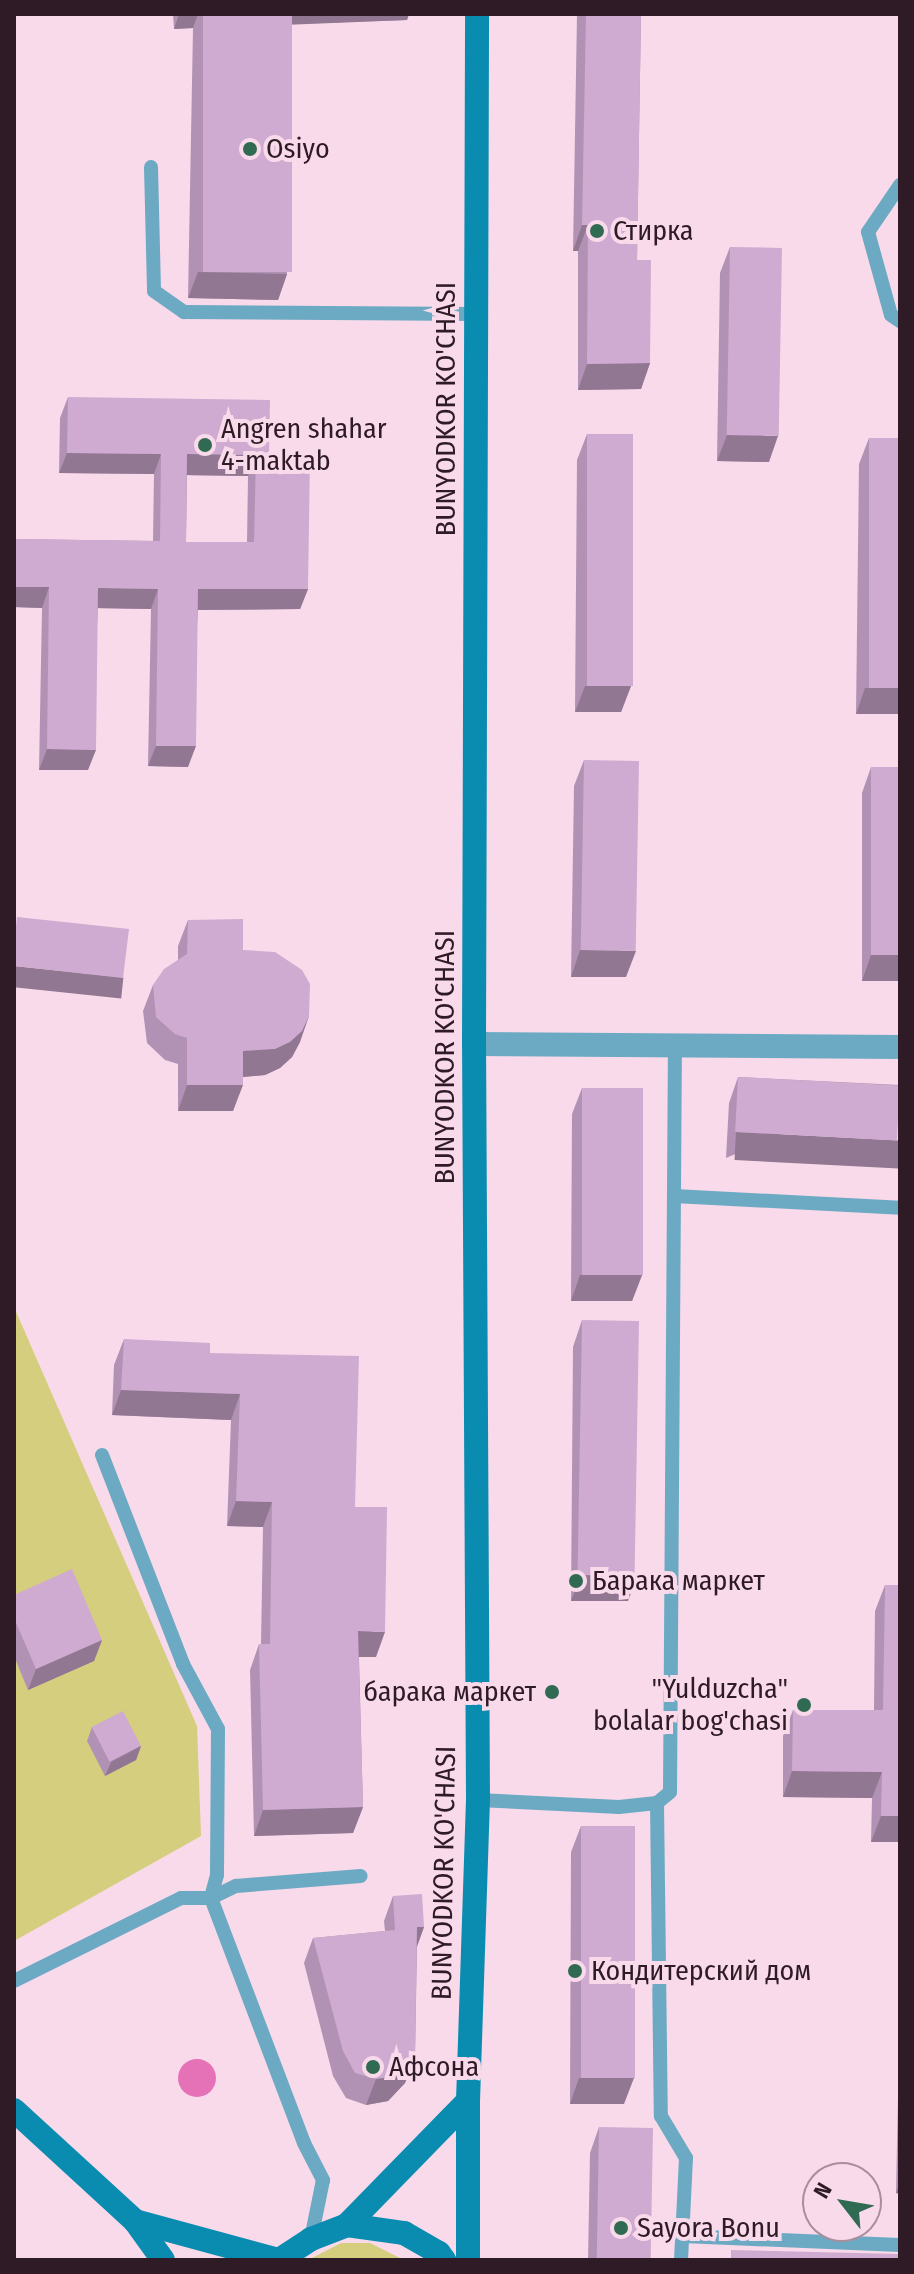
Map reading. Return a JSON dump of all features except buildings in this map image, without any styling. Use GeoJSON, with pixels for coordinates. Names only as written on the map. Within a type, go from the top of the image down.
{"type":"FeatureCollection","features":[{"type":"Feature","properties":{"kind":"main road","name":"BUNYODKOR KO'CHASI"},"geometry":{"type":"LineString","coordinates":[[468,2260],[468,2101],[478,1800],[474,1044],[477,14]]}},
{"type":"Feature","properties":{"kind":"main road"},"geometry":{"type":"LineString","coordinates":[[135,2221],[279,2260],[311,2239],[347,2225],[468,2101]]}},
{"type":"Feature","properties":{"kind":"main road"},"geometry":{"type":"LineString","coordinates":[[14,2110],[135,2221],[163,2260]]}},
{"type":"Feature","properties":{"kind":"main road"},"geometry":{"type":"LineString","coordinates":[[347,2225],[404,2233],[439,2253],[444,2260]]}},
{"type":"Feature","properties":{"kind":"street"},"geometry":{"type":"LineString","coordinates":[[474,1044],[900,1047]]}},
{"type":"Feature","properties":{"kind":"lane"},"geometry":{"type":"LineString","coordinates":[[151,167],[154,291],[184,312],[476,314]]}},
{"type":"Feature","properties":{"kind":"lane"},"geometry":{"type":"LineString","coordinates":[[900,185],[868,232],[891,315],[900,321]]}},
{"type":"Feature","properties":{"kind":"lane"},"geometry":{"type":"LineString","coordinates":[[478,1800],[619,1807],[657,1803],[665,1799],[672,1784],[675,1046]]}},
{"type":"Feature","properties":{"kind":"lane"},"geometry":{"type":"LineString","coordinates":[[674,1196],[900,1208]]}},
{"type":"Feature","properties":{"kind":"lane"},"geometry":{"type":"LineString","coordinates":[[102,1455],[183,1664],[218,1729],[217,1875],[211,1898],[304,2143],[323,2180],[311,2239]]}},
{"type":"Feature","properties":{"kind":"lane"},"geometry":{"type":"LineString","coordinates":[[657,1803],[661,2116],[686,2158],[681,2260]]}},
{"type":"Feature","properties":{"kind":"lane"},"geometry":{"type":"LineString","coordinates":[[14,1981],[181,1898],[211,1898],[236,1886],[361,1876]]}},
{"type":"Feature","properties":{"kind":"lane"},"geometry":{"type":"LineString","coordinates":[[683,2236],[900,2245]]}},
{"type":"Feature","properties":{"kind":"shaded area"},"geometry":{"type":"Polygon","coordinates":[[[14,1307],[197,1726],[201,1836],[14,1941],[14,1307]]]}},
{"type":"Feature","properties":{"kind":"shaded area"},"geometry":{"type":"Polygon","coordinates":[[[197,2059],[210,2065],[216,2078],[210,2091],[197,2097],[184,2091],[178,2078],[184,2065],[197,2059]]]}},
{"type":"Feature","properties":{"kind":"shaded area"},"geometry":{"type":"Polygon","coordinates":[[[341,2243],[370,2243],[404,2260],[308,2260],[341,2243]]]}},
{"type":"Feature","properties":{"kind":"place","name":"Osiyo"},"geometry":{"type":"Point","coordinates":[250,149]}},
{"type":"Feature","properties":{"kind":"place","name":"Стирка"},"geometry":{"type":"Point","coordinates":[597,231]}},
{"type":"Feature","properties":{"kind":"place","name":"Angren shahar 4-maktab"},"geometry":{"type":"Point","coordinates":[205,445]}},
{"type":"Feature","properties":{"kind":"place","name":"Барака маркет"},"geometry":{"type":"Point","coordinates":[576,1581]}},
{"type":"Feature","properties":{"kind":"place","name":"барака маркет"},"geometry":{"type":"Point","coordinates":[552,1692]}},
{"type":"Feature","properties":{"kind":"place","name":"\"Yulduzcha\" bolalar bog'chasi"},"geometry":{"type":"Point","coordinates":[804,1705]}},
{"type":"Feature","properties":{"kind":"place","name":"Кондитерский дом"},"geometry":{"type":"Point","coordinates":[575,1971]}},
{"type":"Feature","properties":{"kind":"place","name":"Афсона"},"geometry":{"type":"Point","coordinates":[373,2067]}},
{"type":"Feature","properties":{"kind":"place","name":"Sayora Bonu"},"geometry":{"type":"Point","coordinates":[621,2228]}}]}
